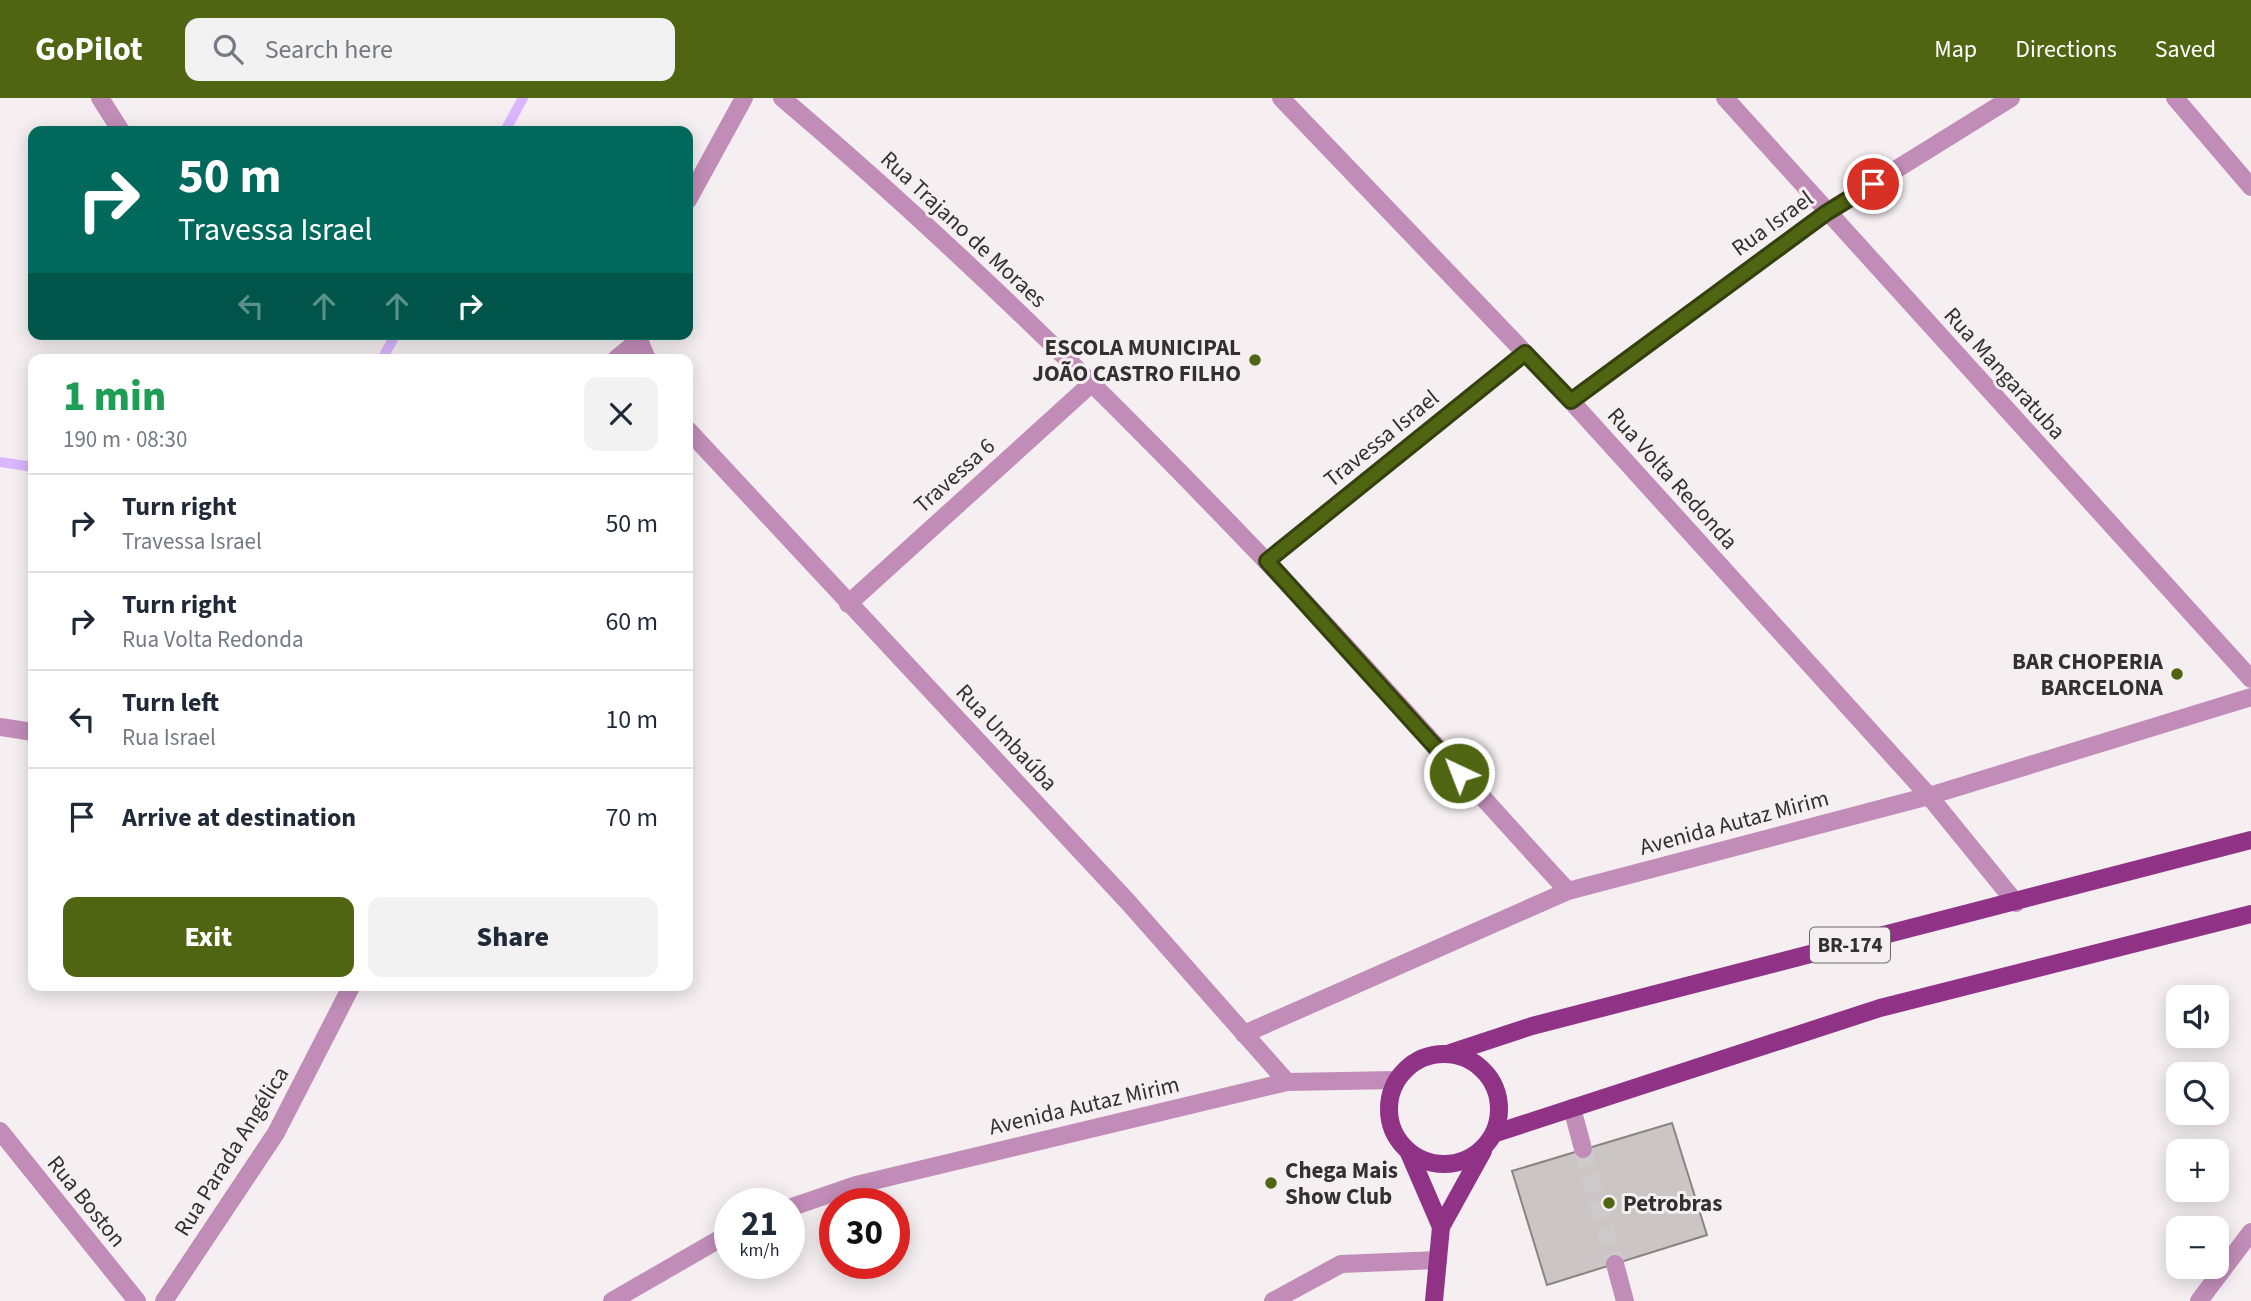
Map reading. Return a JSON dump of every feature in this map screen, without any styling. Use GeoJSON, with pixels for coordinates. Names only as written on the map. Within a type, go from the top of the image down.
{"type":"FeatureCollection","features":[{"type":"Feature","properties":{"kind":"main road","name":"BR-174"},"geometry":{"type":"LineString","coordinates":[[1396,1080],[1410,1065],[1430,1055],[1450,1054],[1532,1026],[2016,903],[2251,840]]}},
{"type":"Feature","properties":{"kind":"main road"},"geometry":{"type":"LineString","coordinates":[[1496,1133],[1880,1008],[2251,914]]}},
{"type":"Feature","properties":{"kind":"main road"},"geometry":{"type":"LineString","coordinates":[[1434,1301],[1441,1227],[1483,1151],[1496,1133],[1499,1098],[1490,1077],[1471,1060],[1450,1054]]}},
{"type":"Feature","properties":{"kind":"main road"},"geometry":{"type":"LineString","coordinates":[[1396,1080],[1388,1103],[1391,1128],[1409,1153],[1441,1227]]}},
{"type":"Feature","properties":{"kind":"main road"},"geometry":{"type":"LineString","coordinates":[[1409,1153],[1430,1164],[1454,1166],[1483,1151]]}},
{"type":"Feature","properties":{"kind":"street"},"geometry":{"type":"LineString","coordinates":[[100,98],[118,126]]}},
{"type":"Feature","properties":{"kind":"street"},"geometry":{"type":"LineString","coordinates":[[693,191],[744,98]]}},
{"type":"Feature","properties":{"kind":"street","name":"Rua Trajano de Moraes"},"geometry":{"type":"LineString","coordinates":[[782,98],[844,150],[1092,383],[1267,561],[1568,891]]}},
{"type":"Feature","properties":{"kind":"street","name":"Rua Volta Redonda"},"geometry":{"type":"LineString","coordinates":[[1281,98],[1571,401],[1929,796],[2016,903]]}},
{"type":"Feature","properties":{"kind":"street","name":"Rua Mangaratuba"},"geometry":{"type":"LineString","coordinates":[[1725,98],[1826,213],[2251,678]]}},
{"type":"Feature","properties":{"kind":"street","name":"Rua Israel"},"geometry":{"type":"LineString","coordinates":[[1571,401],[1826,213],[2011,98]]}},
{"type":"Feature","properties":{"kind":"street"},"geometry":{"type":"LineString","coordinates":[[2175,98],[2251,187]]}},
{"type":"Feature","properties":{"kind":"street"},"geometry":{"type":"LineString","coordinates":[[621,354],[637,340]]}},
{"type":"Feature","properties":{"kind":"street","name":"Travessa Israel"},"geometry":{"type":"LineString","coordinates":[[1267,561],[1525,353]]}},
{"type":"Feature","properties":{"kind":"street","name":"Travessa 6"},"geometry":{"type":"LineString","coordinates":[[848,604],[1092,383]]}},
{"type":"Feature","properties":{"kind":"street","name":"Rua Umbaúba"},"geometry":{"type":"LineString","coordinates":[[693,435],[1128,902],[1287,1083]]}},
{"type":"Feature","properties":{"kind":"street","name":"Avenida Autaz Mirim"},"geometry":{"type":"LineString","coordinates":[[1244,1034],[1568,891],[1929,796],[2251,697]]}},
{"type":"Feature","properties":{"kind":"street"},"geometry":{"type":"LineString","coordinates":[[0,727],[28,731]]}},
{"type":"Feature","properties":{"kind":"street","name":"Rua Parada Angélica"},"geometry":{"type":"LineString","coordinates":[[164,1301],[276,1133],[349,991]]}},
{"type":"Feature","properties":{"kind":"street","name":"Avenida Autaz Mirim"},"geometry":{"type":"LineString","coordinates":[[805,1203],[856,1185],[1287,1083],[1396,1080]]}},
{"type":"Feature","properties":{"kind":"street"},"geometry":{"type":"LineString","coordinates":[[1572,1108],[1583,1149]]}},
{"type":"Feature","properties":{"kind":"street","name":"Rua Boston"},"geometry":{"type":"LineString","coordinates":[[0,1131],[136,1301]]}},
{"type":"Feature","properties":{"kind":"street"},"geometry":{"type":"LineString","coordinates":[[2199,1301],[2251,1232]]}},
{"type":"Feature","properties":{"kind":"street"},"geometry":{"type":"LineString","coordinates":[[612,1301],[714,1242]]}},
{"type":"Feature","properties":{"kind":"street"},"geometry":{"type":"LineString","coordinates":[[1273,1301],[1341,1264],[1438,1260]]}},
{"type":"Feature","properties":{"kind":"street"},"geometry":{"type":"LineString","coordinates":[[1615,1264],[1625,1301]]}},
{"type":"Feature","properties":{"kind":"building","name":"Petrobras"},"geometry":{"type":"Polygon","coordinates":[[[1672,1123],[1707,1235],[1547,1285],[1512,1171],[1672,1123]]]}},
{"type":"Feature","properties":{"kind":"waterway"},"geometry":{"type":"LineString","coordinates":[[508,126],[523,98]]}},
{"type":"Feature","properties":{"kind":"waterway"},"geometry":{"type":"LineString","coordinates":[[385,354],[393,340]]}},
{"type":"Feature","properties":{"kind":"waterway"},"geometry":{"type":"LineString","coordinates":[[0,462],[28,466]]}},
{"type":"Feature","properties":{"kind":"tunnel"},"geometry":{"type":"LineString","coordinates":[[1583,1149],[1615,1264]]}},
{"type":"Feature","properties":{"kind":"place","name":"ESCOLA MUNICIPAL JOÃO CASTRO FILHO"},"geometry":{"type":"Point","coordinates":[1255,360]}},
{"type":"Feature","properties":{"kind":"place","name":"BAR CHOPERIA BARCELONA"},"geometry":{"type":"Point","coordinates":[2177,674]}},
{"type":"Feature","properties":{"kind":"place","name":"Chega Mais Show Club"},"geometry":{"type":"Point","coordinates":[1271,1183]}},
{"type":"Feature","properties":{"kind":"place","name":"Petrobras"},"geometry":{"type":"Point","coordinates":[1609,1203]}},
{"type":"Feature","properties":{"kind":"route"},"geometry":{"type":"LineString","coordinates":[[1459,773],[1267,561],[1525,353],[1571,401],[1826,213],[1873,184]]}}]}
